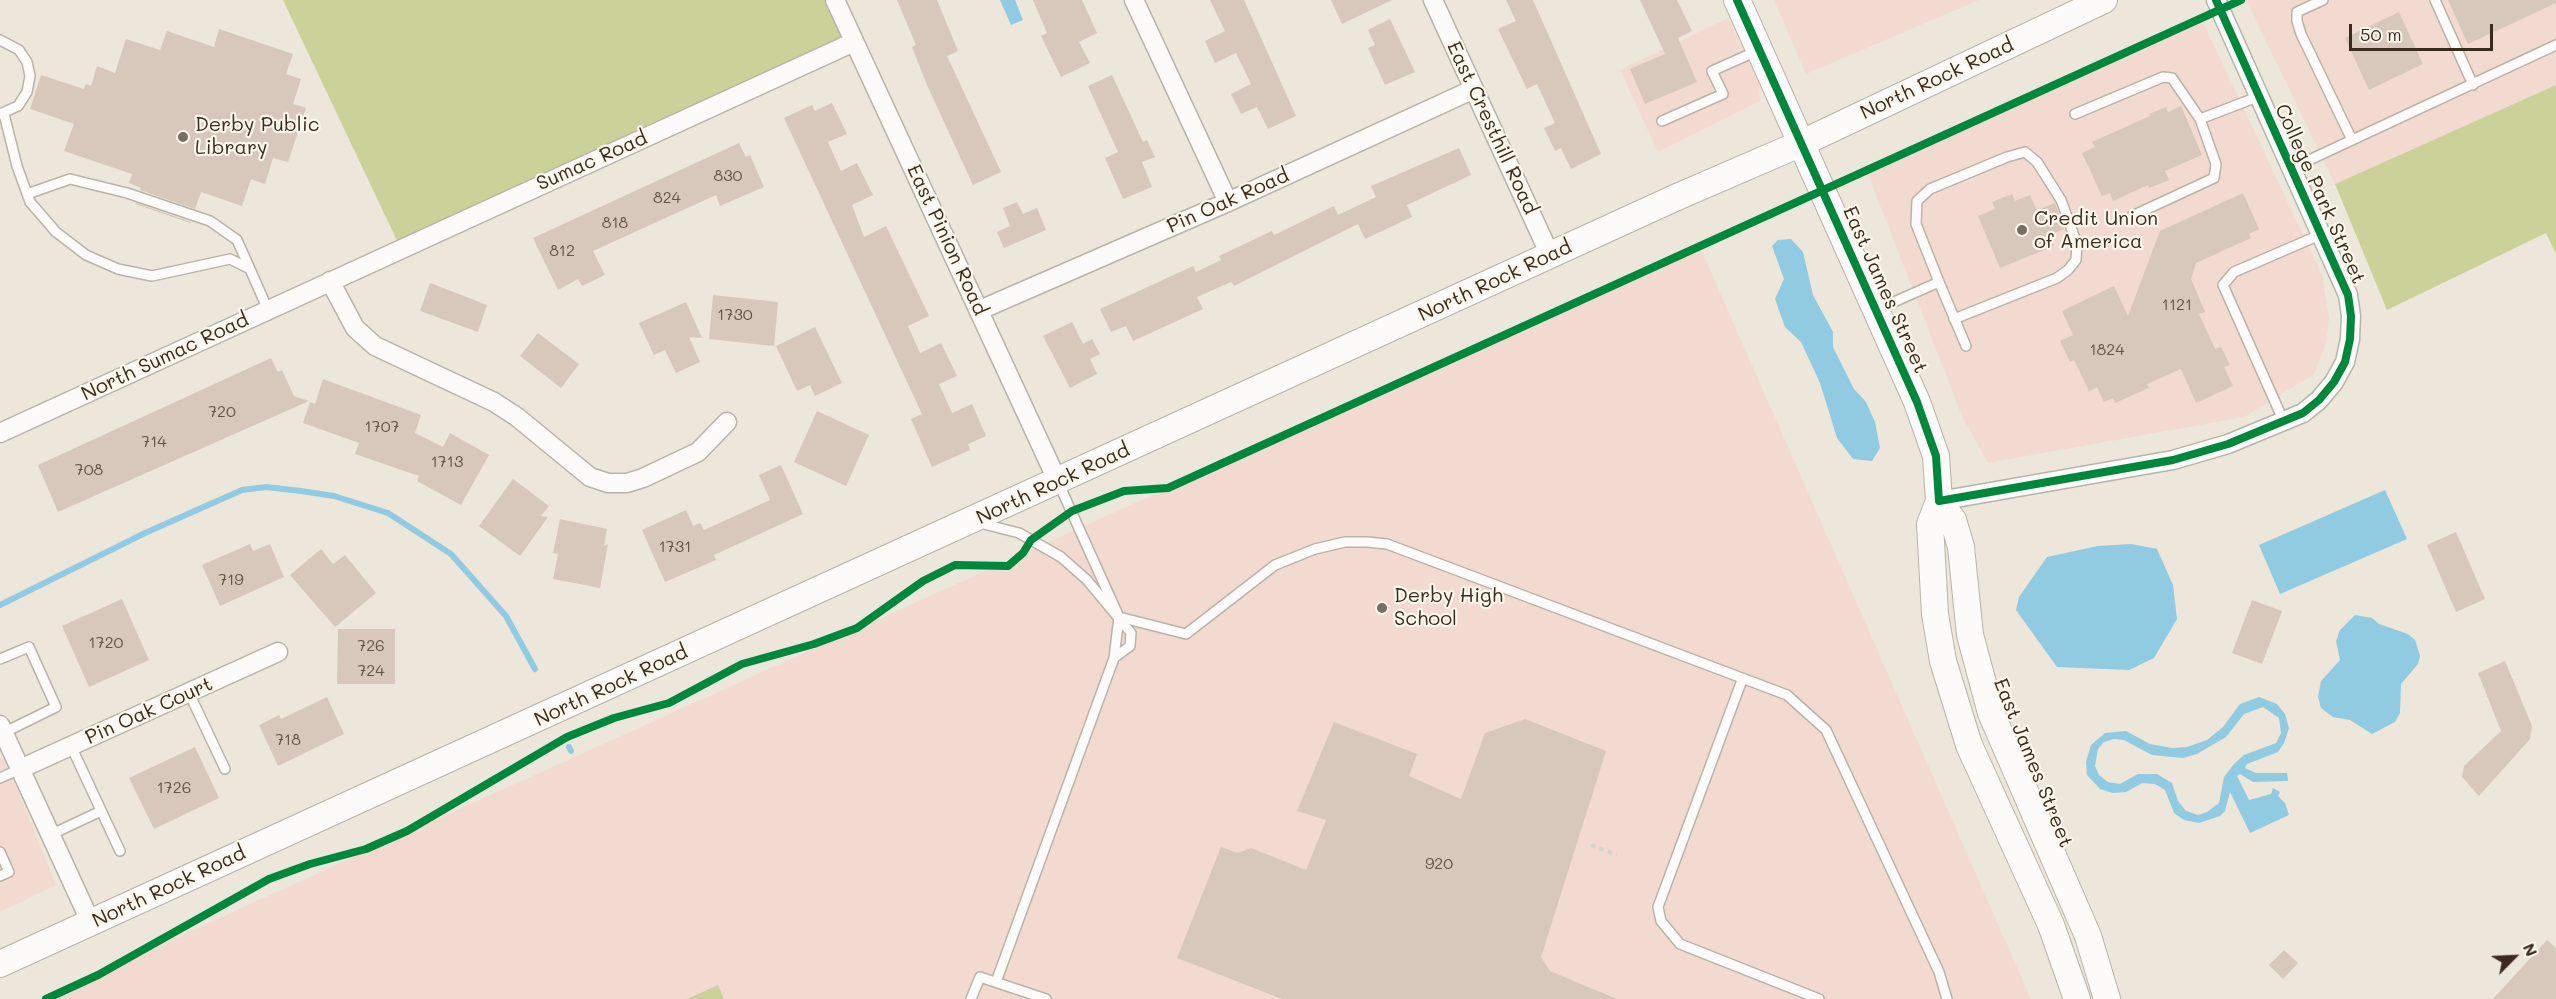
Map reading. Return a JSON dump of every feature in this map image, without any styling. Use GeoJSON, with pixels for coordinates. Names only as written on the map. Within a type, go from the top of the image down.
{"type":"FeatureCollection","features":[{"type":"Feature","properties":{"kind":"main road","name":"East James Street"},"geometry":{"type":"LineString","coordinates":[[1737,0],[1928,430],[1936,456],[1939,501],[1930,524],[1935,614],[1943,662],[1969,745],[2051,925],[2077,999]]}},
{"type":"Feature","properties":{"kind":"main road","name":"North Rock Road"},"geometry":{"type":"LineString","coordinates":[[0,964],[1550,255],[1802,143],[2104,0]]}},
{"type":"Feature","properties":{"kind":"main road","name":"East James Street"},"geometry":{"type":"LineString","coordinates":[[1939,501],[1953,520],[1961,547],[1970,635],[1991,713],[2088,936],[2107,999]]}},
{"type":"Feature","properties":{"kind":"street","name":"East Pinion Road"},"geometry":{"type":"LineString","coordinates":[[835,0],[1058,482]]}},
{"type":"Feature","properties":{"kind":"street"},"geometry":{"type":"LineString","coordinates":[[1134,0],[1228,202]]}},
{"type":"Feature","properties":{"kind":"street","name":"East Cresthill Road"},"geometry":{"type":"LineString","coordinates":[[1433,0],[1550,255]]}},
{"type":"Feature","properties":{"kind":"street","name":"College Park Street"},"geometry":{"type":"LineString","coordinates":[[1939,501],[2173,460],[2228,444],[2303,413],[2319,400],[2334,382],[2344,362],[2350,339],[2351,316],[2348,296],[2216,0]]}},
{"type":"Feature","properties":{"kind":"street","name":"Sumac Road"},"geometry":{"type":"LineString","coordinates":[[330,281],[854,42]]}},
{"type":"Feature","properties":{"kind":"street","name":"Pin Oak Road"},"geometry":{"type":"LineString","coordinates":[[980,310],[1228,202],[1474,89]]}},
{"type":"Feature","properties":{"kind":"street"},"geometry":{"type":"LineString","coordinates":[[330,281],[356,328],[375,346],[494,402],[517,417],[590,477],[608,483],[627,483],[643,478],[698,452],[727,422]]}},
{"type":"Feature","properties":{"kind":"street","name":"North Sumac Road"},"geometry":{"type":"LineString","coordinates":[[0,433],[330,281]]}},
{"type":"Feature","properties":{"kind":"street","name":"Pin Oak Court"},"geometry":{"type":"LineString","coordinates":[[20,769],[278,652]]}},
{"type":"Feature","properties":{"kind":"street"},"geometry":{"type":"LineString","coordinates":[[2,729],[91,923]]}},
{"type":"Feature","properties":{"kind":"lane"},"geometry":{"type":"LineString","coordinates":[[2323,0],[2297,12],[2297,21],[2301,34],[2352,140]]}},
{"type":"Feature","properties":{"kind":"lane"},"geometry":{"type":"LineString","coordinates":[[2434,0],[2473,85]]}},
{"type":"Feature","properties":{"kind":"lane"},"geometry":{"type":"LineString","coordinates":[[0,40],[18,50],[27,62],[30,76],[27,92],[18,105],[2,114],[16,166],[27,194],[56,232],[86,255],[118,269],[152,276],[230,259],[250,269]]}},
{"type":"Feature","properties":{"kind":"lane"},"geometry":{"type":"LineString","coordinates":[[2292,168],[2556,45]]}},
{"type":"Feature","properties":{"kind":"lane"},"geometry":{"type":"LineString","coordinates":[[1662,122],[1723,94],[1712,71],[1760,50]]}},
{"type":"Feature","properties":{"kind":"lane"},"geometry":{"type":"LineString","coordinates":[[2075,114],[2163,77],[2172,78],[2200,119],[2216,164],[2214,178],[2132,216]]}},
{"type":"Feature","properties":{"kind":"lane"},"geometry":{"type":"LineString","coordinates":[[2200,119],[2260,96]]}},
{"type":"Feature","properties":{"kind":"lane"},"geometry":{"type":"LineString","coordinates":[[1954,319],[2057,278],[2076,260],[2078,244],[2061,200],[2037,162],[2025,152],[2007,157],[1930,189],[1917,201],[1916,224],[1954,319],[1966,346]]}},
{"type":"Feature","properties":{"kind":"lane"},"geometry":{"type":"LineString","coordinates":[[27,194],[70,179],[137,196],[210,221],[237,240],[268,310]]}},
{"type":"Feature","properties":{"kind":"lane"},"geometry":{"type":"LineString","coordinates":[[2285,422],[2223,285],[2234,272],[2322,234]]}},
{"type":"Feature","properties":{"kind":"lane"},"geometry":{"type":"LineString","coordinates":[[1876,310],[1939,282]]}},
{"type":"Feature","properties":{"kind":"lane"},"geometry":{"type":"LineString","coordinates":[[996,982],[1114,658],[1119,617],[1058,482]]}},
{"type":"Feature","properties":{"kind":"lane"},"geometry":{"type":"LineString","coordinates":[[972,521],[1018,533],[1062,558],[1087,580],[1131,633],[1130,646],[1114,658]]}},
{"type":"Feature","properties":{"kind":"lane"},"geometry":{"type":"LineString","coordinates":[[1119,617],[1186,634],[1275,565],[1315,549],[1345,542],[1387,544],[1742,680],[1787,695],[1826,730],[1939,972],[1947,999]]}},
{"type":"Feature","properties":{"kind":"lane"},"geometry":{"type":"LineString","coordinates":[[0,659],[28,647],[56,707],[2,729]]}},
{"type":"Feature","properties":{"kind":"lane"},"geometry":{"type":"LineString","coordinates":[[1742,680],[1658,907],[1661,921],[1680,944],[1819,999]]}},
{"type":"Feature","properties":{"kind":"lane"},"geometry":{"type":"LineString","coordinates":[[189,693],[225,769]]}},
{"type":"Feature","properties":{"kind":"lane"},"geometry":{"type":"LineString","coordinates":[[71,746],[120,851]]}},
{"type":"Feature","properties":{"kind":"lane"},"geometry":{"type":"LineString","coordinates":[[0,778],[20,769]]}},
{"type":"Feature","properties":{"kind":"lane"},"geometry":{"type":"LineString","coordinates":[[50,835],[101,811]]}},
{"type":"Feature","properties":{"kind":"lane"},"geometry":{"type":"LineString","coordinates":[[0,852],[9,872],[0,876]]}},
{"type":"Feature","properties":{"kind":"lane"},"geometry":{"type":"LineString","coordinates":[[971,999],[980,977],[1046,999]]}},
{"type":"Feature","properties":{"kind":"path"},"geometry":{"type":"LineString","coordinates":[[1592,845],[1617,855]]}},
{"type":"Feature","properties":{"kind":"shaded area"},"geometry":{"type":"Polygon","coordinates":[[[1774,0],[1979,0],[1806,74],[1774,0]]]}},
{"type":"Feature","properties":{"kind":"shaded area"},"geometry":{"type":"Polygon","coordinates":[[[2246,0],[2556,0],[2556,85],[2335,184],[2246,0]]]}},
{"type":"Feature","properties":{"kind":"shaded area"},"geometry":{"type":"Polygon","coordinates":[[[1728,18],[1759,83],[1760,101],[1658,152],[1620,70],[1728,18]]]}},
{"type":"Feature","properties":{"kind":"shaded area"},"geometry":{"type":"Polygon","coordinates":[[[2201,18],[2322,275],[2329,318],[2326,344],[2314,374],[2244,417],[1988,463],[1962,416],[1866,169],[2201,18]]]}},
{"type":"Feature","properties":{"kind":"shaded area","name":"Derby High School"},"geometry":{"type":"Polygon","coordinates":[[[1700,247],[2031,999],[40,999],[109,968],[1700,247]]]}},
{"type":"Feature","properties":{"kind":"shaded area"},"geometry":{"type":"Polygon","coordinates":[[[4,757],[56,885],[0,912],[0,759],[4,757]]]}},
{"type":"Feature","properties":{"kind":"green space"},"geometry":{"type":"Polygon","coordinates":[[[283,0],[835,0],[854,42],[401,249],[283,0]]]}},
{"type":"Feature","properties":{"kind":"green space"},"geometry":{"type":"Polygon","coordinates":[[[2556,85],[2556,254],[2546,233],[2387,310],[2335,184],[2556,85]]]}},
{"type":"Feature","properties":{"kind":"green space"},"geometry":{"type":"Polygon","coordinates":[[[718,985],[724,999],[687,999],[718,985]]]}},
{"type":"Feature","properties":{"kind":"water"},"geometry":{"type":"Polygon","coordinates":[[[1000,0],[1015,0],[1023,20],[1011,25],[1000,0]]]}},
{"type":"Feature","properties":{"kind":"water"},"geometry":{"type":"Polygon","coordinates":[[[1791,239],[1803,252],[1813,295],[1833,332],[1833,347],[1854,389],[1866,402],[1875,422],[1880,448],[1872,461],[1853,459],[1837,438],[1820,383],[1801,342],[1785,327],[1775,299],[1784,279],[1772,246],[1778,240],[1791,239]]]}},
{"type":"Feature","properties":{"kind":"water"},"geometry":{"type":"Polygon","coordinates":[[[2385,490],[2407,539],[2280,594],[2259,545],[2385,490]]]}},
{"type":"Feature","properties":{"kind":"water"},"geometry":{"type":"Polygon","coordinates":[[[2131,544],[2157,549],[2173,585],[2177,619],[2154,658],[2129,670],[2057,667],[2016,610],[2019,597],[2047,557],[2098,546],[2131,544]]]}},
{"type":"Feature","properties":{"kind":"water"},"geometry":{"type":"Polygon","coordinates":[[[2355,615],[2372,618],[2379,624],[2408,634],[2415,640],[2420,656],[2418,664],[2401,684],[2400,713],[2395,722],[2372,734],[2350,720],[2333,717],[2321,708],[2318,697],[2321,681],[2340,660],[2336,641],[2340,630],[2355,615]]]}},
{"type":"Feature","properties":{"kind":"water"},"geometry":{"type":"Polygon","coordinates":[[[2259,697],[2277,704],[2285,714],[2289,728],[2278,752],[2247,764],[2245,768],[2256,773],[2287,773],[2288,781],[2253,782],[2240,774],[2237,776],[2249,800],[2271,794],[2273,788],[2280,792],[2278,796],[2285,803],[2289,815],[2250,833],[2230,792],[2225,811],[2220,816],[2199,823],[2184,820],[2174,813],[2165,790],[2155,784],[2142,783],[2126,792],[2113,793],[2100,789],[2087,775],[2086,762],[2091,745],[2105,733],[2126,731],[2150,744],[2172,748],[2187,747],[2207,740],[2223,727],[2240,704],[2259,697]],[[2263,707],[2244,714],[2226,737],[2197,754],[2183,758],[2152,755],[2124,740],[2114,739],[2104,742],[2098,749],[2095,766],[2099,775],[2108,782],[2120,784],[2138,774],[2157,774],[2172,783],[2178,801],[2186,811],[2198,815],[2207,812],[2219,803],[2224,777],[2234,764],[2244,755],[2276,743],[2281,733],[2279,718],[2263,707]]]}},
{"type":"Feature","properties":{"kind":"building"},"geometry":{"type":"Polygon","coordinates":[[[897,0],[937,0],[958,51],[947,56],[1001,172],[973,185],[927,85],[912,47],[916,45],[897,0]]]}},
{"type":"Feature","properties":{"kind":"building"},"geometry":{"type":"Polygon","coordinates":[[[1033,0],[1082,0],[1097,33],[1079,42],[1090,63],[1061,77],[1041,36],[1047,33],[1033,0]]]}},
{"type":"Feature","properties":{"kind":"building"},"geometry":{"type":"Polygon","coordinates":[[[1210,0],[1244,0],[1296,116],[1268,129],[1257,107],[1241,114],[1231,94],[1251,84],[1236,53],[1215,63],[1205,41],[1225,31],[1210,0]]]}},
{"type":"Feature","properties":{"kind":"building"},"geometry":{"type":"Polygon","coordinates":[[[1331,0],[1392,0],[1342,24],[1331,0]]]}},
{"type":"Feature","properties":{"kind":"building"},"geometry":{"type":"Polygon","coordinates":[[[1506,0],[1533,0],[1601,154],[1571,169],[1561,148],[1555,151],[1544,128],[1555,123],[1537,84],[1527,89],[1498,29],[1516,21],[1506,0]]]}},
{"type":"Feature","properties":{"kind":"building"},"geometry":{"type":"Polygon","coordinates":[[[1640,0],[1677,0],[1692,31],[1678,38],[1697,82],[1645,104],[1630,69],[1665,54],[1640,0]]]}},
{"type":"Feature","properties":{"kind":"building"},"geometry":{"type":"Polygon","coordinates":[[[2448,0],[2556,0],[2556,3],[2468,44],[2448,0]]]}},
{"type":"Feature","properties":{"kind":"building"},"geometry":{"type":"Polygon","coordinates":[[[2399,12],[2423,64],[2369,90],[2345,38],[2399,12]]]}},
{"type":"Feature","properties":{"kind":"building"},"geometry":{"type":"Polygon","coordinates":[[[1390,19],[1415,72],[1385,85],[1368,48],[1375,45],[1368,30],[1390,19]]]}},
{"type":"Feature","properties":{"kind":"building","name":"Derby Public Library"},"geometry":{"type":"Polygon","coordinates":[[[219,29],[293,54],[286,74],[301,79],[293,104],[306,108],[288,162],[273,158],[265,184],[251,179],[242,206],[201,192],[195,209],[140,190],[141,188],[129,183],[132,174],[64,151],[74,124],[30,109],[41,75],[84,89],[86,84],[91,86],[97,66],[115,73],[126,39],[160,50],[167,31],[214,47],[219,29]]]}},
{"type":"Feature","properties":{"kind":"building"},"geometry":{"type":"Polygon","coordinates":[[[1112,75],[1143,142],[1147,140],[1155,157],[1142,162],[1152,187],[1123,199],[1105,158],[1118,152],[1088,86],[1112,75]]]}},
{"type":"Feature","properties":{"kind":"building"},"geometry":{"type":"Polygon","coordinates":[[[832,103],[847,134],[828,142],[841,171],[857,163],[873,195],[852,205],[864,237],[886,226],[929,316],[908,326],[920,353],[941,343],[957,376],[939,384],[952,413],[972,404],[986,436],[968,444],[970,450],[932,467],[911,419],[922,414],[784,118],[812,105],[815,111],[832,103]]]}},
{"type":"Feature","properties":{"kind":"building"},"geometry":{"type":"Polygon","coordinates":[[[2181,106],[2202,155],[2165,171],[2169,180],[2149,188],[2148,185],[2113,201],[2110,193],[2102,196],[2082,153],[2095,147],[2092,142],[2150,116],[2149,114],[2166,107],[2168,112],[2181,106]]]}},
{"type":"Feature","properties":{"kind":"building"},"geometry":{"type":"Polygon","coordinates":[[[739,143],[746,157],[750,155],[764,187],[720,206],[716,195],[593,251],[605,275],[582,286],[578,279],[558,290],[533,238],[739,143]]]}},
{"type":"Feature","properties":{"kind":"building"},"geometry":{"type":"Polygon","coordinates":[[[1459,148],[1471,175],[1407,205],[1412,217],[1365,239],[1358,224],[1234,286],[1231,282],[1197,297],[1203,309],[1133,341],[1126,326],[1111,332],[1100,309],[1193,266],[1196,272],[1221,260],[1219,256],[1272,231],[1274,235],[1334,206],[1338,215],[1376,197],[1371,186],[1459,148]]]}},
{"type":"Feature","properties":{"kind":"building"},"geometry":{"type":"Polygon","coordinates":[[[2243,193],[2259,229],[2249,234],[2251,238],[2196,263],[2191,279],[2205,312],[2199,314],[2215,349],[2221,347],[2230,365],[2224,367],[2233,386],[2196,403],[2181,369],[2147,384],[2149,388],[2115,403],[2113,398],[2104,402],[2097,387],[2089,391],[2074,360],[2070,362],[2060,341],[2073,335],[2062,311],[2114,286],[2128,316],[2160,231],[2243,193]]]}},
{"type":"Feature","properties":{"kind":"building","name":"Credit Union of America"},"geometry":{"type":"Polygon","coordinates":[[[2012,194],[2015,201],[2030,195],[2037,210],[2055,203],[2064,229],[2050,235],[2054,246],[2000,268],[1978,216],[1995,209],[1992,202],[2012,194]]]}},
{"type":"Feature","properties":{"kind":"building"},"geometry":{"type":"Polygon","coordinates":[[[1017,202],[1023,214],[1037,208],[1046,230],[1004,248],[997,232],[1010,226],[1003,208],[1017,202]]]}},
{"type":"Feature","properties":{"kind":"building"},"geometry":{"type":"Polygon","coordinates":[[[136,203],[191,222],[135,204],[136,203]]]}},
{"type":"Feature","properties":{"kind":"building"},"geometry":{"type":"Polygon","coordinates":[[[430,283],[487,305],[478,332],[420,311],[430,283]]]}},
{"type":"Feature","properties":{"kind":"building"},"geometry":{"type":"Polygon","coordinates":[[[713,295],[778,302],[774,346],[709,339],[713,295]]]}},
{"type":"Feature","properties":{"kind":"building"},"geometry":{"type":"Polygon","coordinates":[[[686,302],[702,338],[689,337],[700,362],[676,373],[665,350],[654,355],[639,323],[686,302]]]}},
{"type":"Feature","properties":{"kind":"building"},"geometry":{"type":"Polygon","coordinates":[[[1072,322],[1083,344],[1092,339],[1100,354],[1090,359],[1097,374],[1070,388],[1043,336],[1072,322]]]}},
{"type":"Feature","properties":{"kind":"building"},"geometry":{"type":"Polygon","coordinates":[[[815,327],[842,383],[815,396],[810,385],[797,391],[776,346],[815,327]]]}},
{"type":"Feature","properties":{"kind":"building"},"geometry":{"type":"Polygon","coordinates":[[[538,333],[579,364],[561,388],[520,356],[538,333]]]}},
{"type":"Feature","properties":{"kind":"building"},"geometry":{"type":"Polygon","coordinates":[[[271,358],[278,372],[282,370],[294,396],[309,401],[58,512],[38,465],[271,358]]]}},
{"type":"Feature","properties":{"kind":"building"},"geometry":{"type":"Polygon","coordinates":[[[323,379],[421,415],[415,433],[443,447],[450,433],[489,455],[461,505],[417,481],[419,476],[355,454],[359,443],[303,423],[310,402],[315,404],[323,379]]]}},
{"type":"Feature","properties":{"kind":"building"},"geometry":{"type":"Polygon","coordinates":[[[817,411],[869,435],[846,486],[794,462],[817,411]]]}},
{"type":"Feature","properties":{"kind":"building"},"geometry":{"type":"Polygon","coordinates":[[[781,465],[803,514],[714,555],[716,560],[665,582],[642,530],[686,510],[693,526],[700,523],[704,530],[770,500],[759,475],[781,465]]]}},
{"type":"Feature","properties":{"kind":"building"},"geometry":{"type":"Polygon","coordinates":[[[513,479],[549,506],[541,516],[548,517],[520,556],[479,526],[513,479]]]}},
{"type":"Feature","properties":{"kind":"building"},"geometry":{"type":"Polygon","coordinates":[[[560,519],[607,529],[604,546],[608,544],[600,588],[553,579],[558,554],[553,553],[560,519]]]}},
{"type":"Feature","properties":{"kind":"building"},"geometry":{"type":"Polygon","coordinates":[[[2456,532],[2485,599],[2456,612],[2427,545],[2456,532]]]}},
{"type":"Feature","properties":{"kind":"building"},"geometry":{"type":"Polygon","coordinates":[[[250,544],[253,551],[270,544],[284,577],[220,606],[202,565],[250,544]]]}},
{"type":"Feature","properties":{"kind":"building"},"geometry":{"type":"Polygon","coordinates":[[[321,549],[333,564],[345,555],[376,593],[335,627],[290,575],[321,549]]]}},
{"type":"Feature","properties":{"kind":"building"},"geometry":{"type":"Polygon","coordinates":[[[122,599],[149,660],[89,687],[62,626],[122,599]]]}},
{"type":"Feature","properties":{"kind":"building"},"geometry":{"type":"Polygon","coordinates":[[[2252,600],[2282,611],[2262,664],[2232,653],[2252,600]]]}},
{"type":"Feature","properties":{"kind":"building"},"geometry":{"type":"Polygon","coordinates":[[[338,629],[395,629],[395,684],[337,684],[338,629]]]}},
{"type":"Feature","properties":{"kind":"building"},"geometry":{"type":"Polygon","coordinates":[[[2505,661],[2532,726],[2530,739],[2479,796],[2462,777],[2464,766],[2501,731],[2478,673],[2505,661]]]}},
{"type":"Feature","properties":{"kind":"building"},"geometry":{"type":"Polygon","coordinates":[[[327,697],[344,734],[278,766],[259,725],[279,715],[281,719],[327,697]]]}},
{"type":"Feature","properties":{"kind":"building"},"geometry":{"type":"Polygon","coordinates":[[[1525,719],[1606,751],[1541,957],[1550,971],[1617,999],[1282,999],[1177,958],[1221,847],[1238,853],[1251,848],[1306,870],[1326,820],[1297,811],[1334,722],[1417,754],[1409,776],[1461,799],[1485,733],[1525,719]]]}},
{"type":"Feature","properties":{"kind":"building"},"geometry":{"type":"Polygon","coordinates":[[[195,747],[219,798],[154,829],[129,778],[195,747]]]}},
{"type":"Feature","properties":{"kind":"building"},"geometry":{"type":"Polygon","coordinates":[[[2547,940],[2556,948],[2556,999],[2493,999],[2547,940]]]}},
{"type":"Feature","properties":{"kind":"building"},"geometry":{"type":"Polygon","coordinates":[[[2284,950],[2298,963],[2283,979],[2269,965],[2284,950]]]}},
{"type":"Feature","properties":{"kind":"waterway"},"geometry":{"type":"LineString","coordinates":[[0,605],[145,533],[242,490],[266,487],[301,491],[334,496],[388,513],[451,554],[506,616],[535,669]]}},
{"type":"Feature","properties":{"kind":"waterway"},"geometry":{"type":"LineString","coordinates":[[569,747],[571,751]]}},
{"type":"Feature","properties":{"kind":"cycle path"},"geometry":{"type":"LineString","coordinates":[[1737,0],[1917,402],[1936,456],[1939,501],[2173,460],[2228,444],[2303,413],[2319,400],[2334,382],[2345,362],[2350,339],[2351,316],[2348,295],[2216,0]]}},
{"type":"Feature","properties":{"kind":"cycle path"},"geometry":{"type":"LineString","coordinates":[[46,999],[98,975],[269,879],[310,864],[366,849],[407,831],[567,737],[614,718],[669,703],[742,664],[814,644],[857,628],[923,581],[955,565],[1008,566],[1023,553],[1031,540],[1072,511],[1124,491],[1168,488],[2241,0]]}},
{"type":"Feature","properties":{"kind":"place","name":"Derby Public Library"},"geometry":{"type":"Point","coordinates":[183,137]}},
{"type":"Feature","properties":{"kind":"place","name":"Credit Union of America"},"geometry":{"type":"Point","coordinates":[2022,230]}},
{"type":"Feature","properties":{"kind":"place","name":"Derby High School"},"geometry":{"type":"Point","coordinates":[1382,608]}}]}
